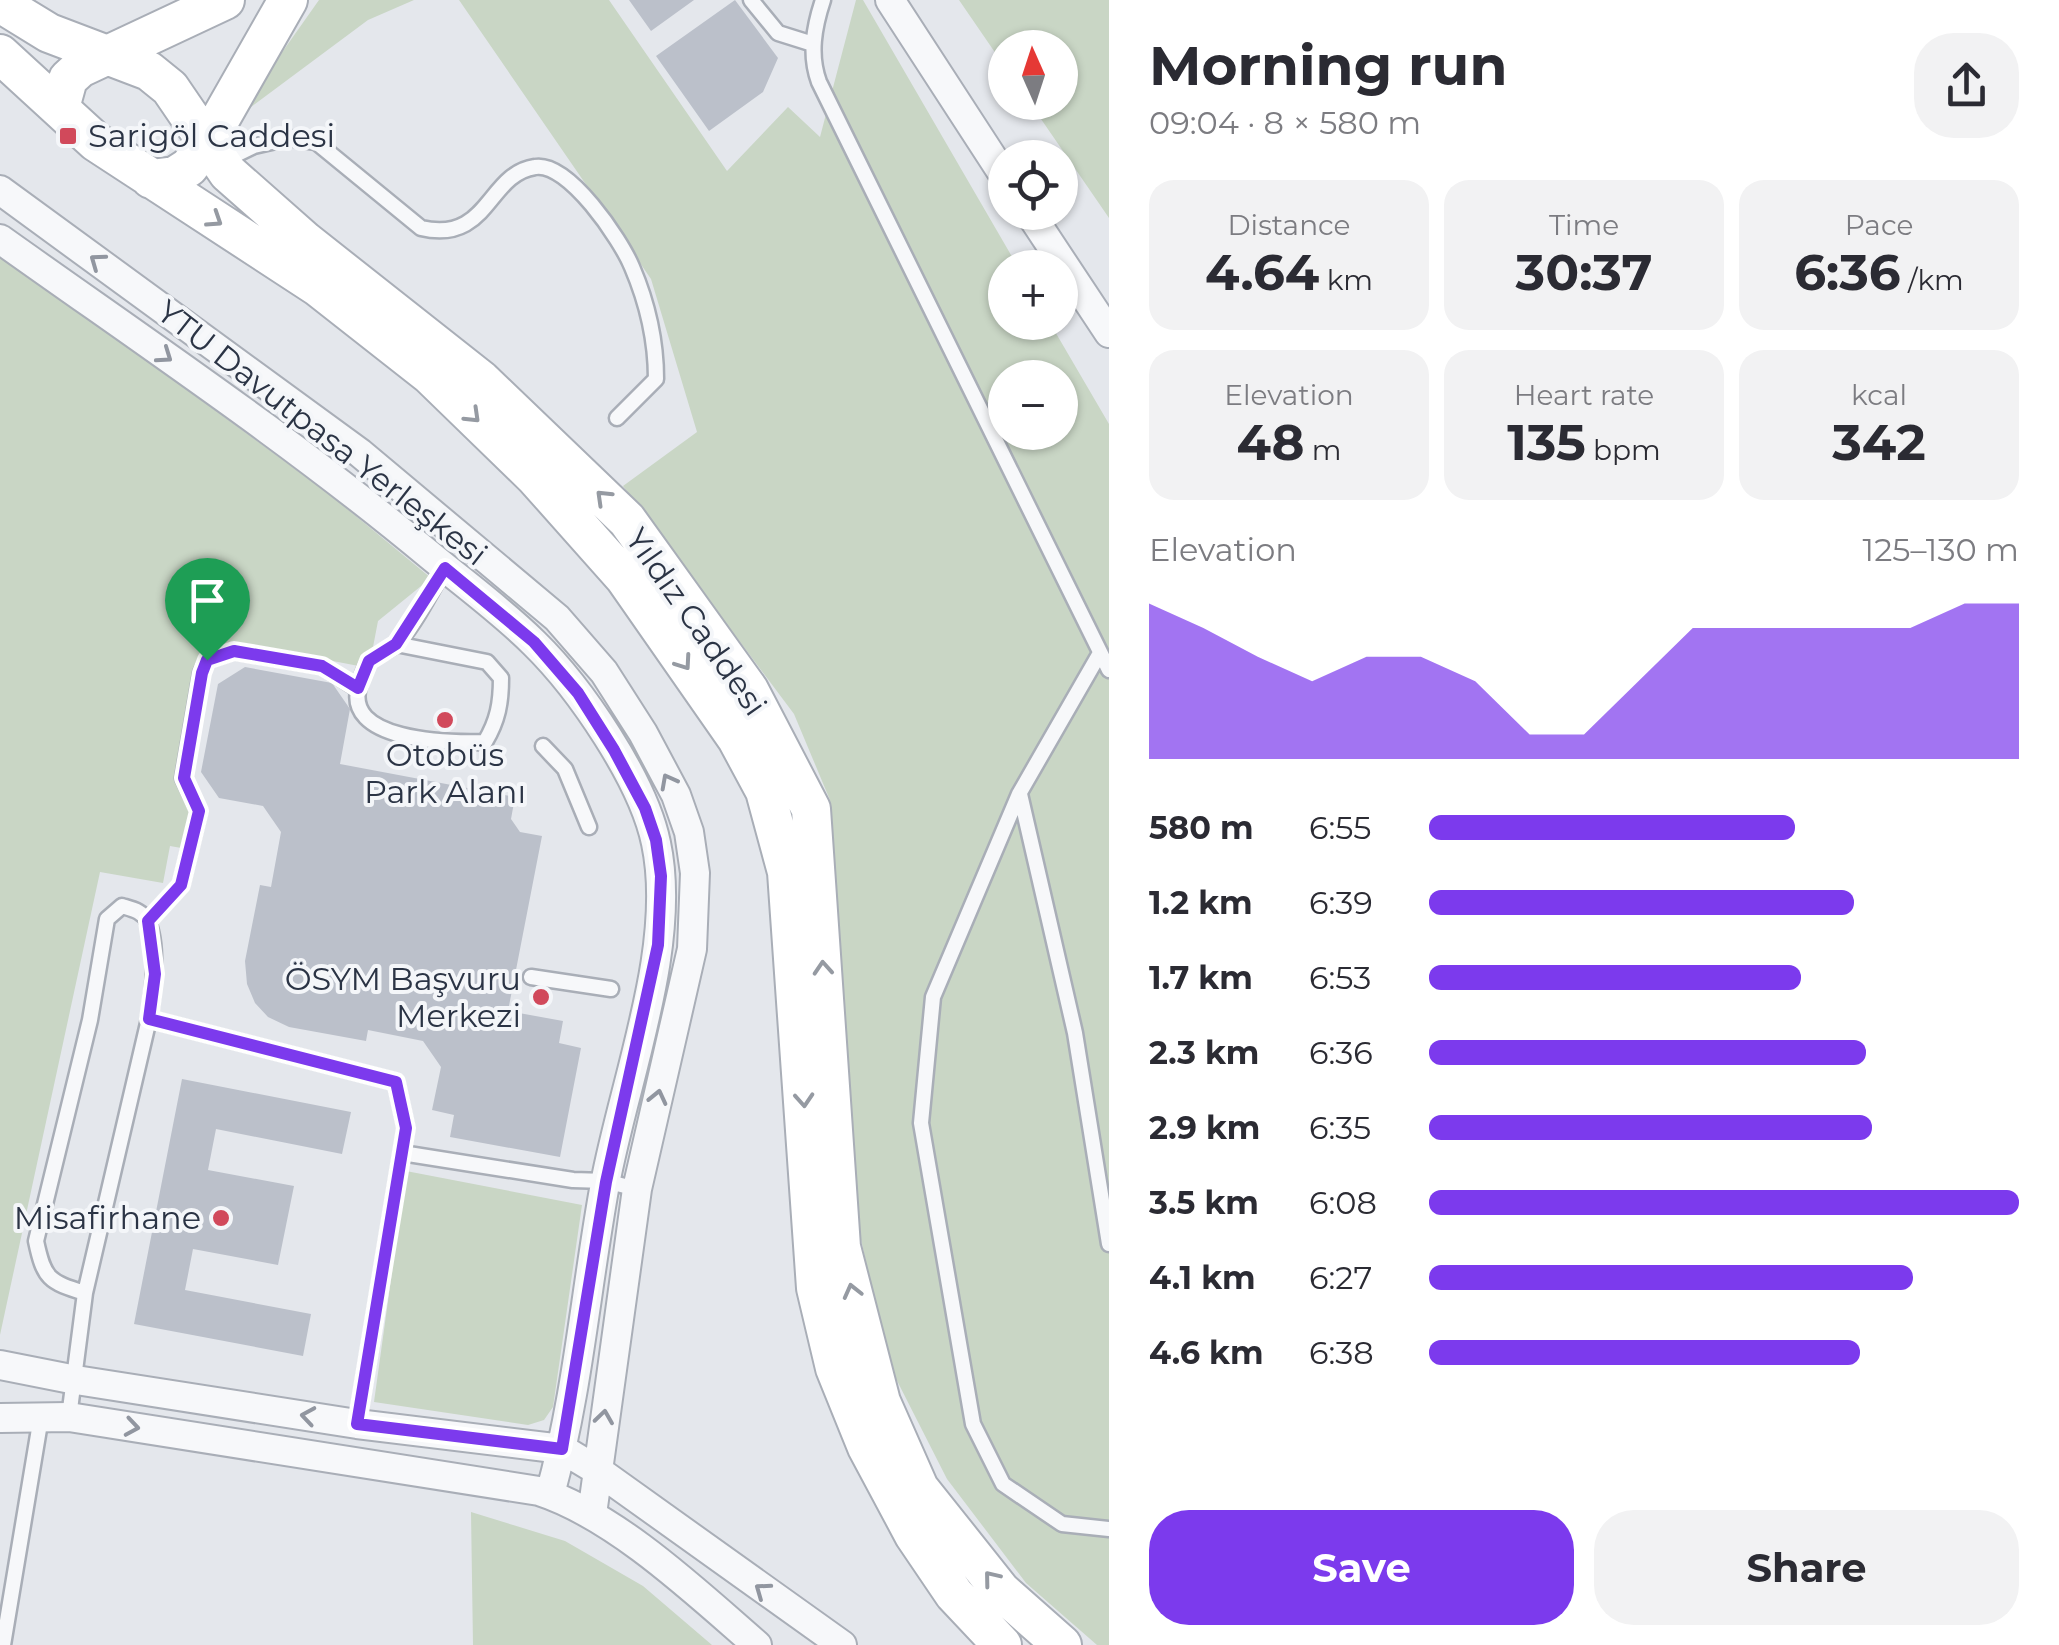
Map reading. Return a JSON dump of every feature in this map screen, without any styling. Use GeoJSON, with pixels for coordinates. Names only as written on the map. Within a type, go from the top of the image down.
{"type":"FeatureCollection","features":[{"type":"Feature","properties":{"kind":"main road"},"geometry":{"type":"LineString","coordinates":[[151,178],[175,176],[213,154],[288,0]]}},
{"type":"Feature","properties":{"kind":"main road","name":"Yıldız Caddesi"},"geometry":{"type":"LineString","coordinates":[[0,3],[49,33],[149,70],[170,88],[213,154],[305,241],[481,380],[627,520],[749,690],[811,809],[841,1247],[880,1402],[918,1488],[1001,1591],[1062,1645]]}},
{"type":"Feature","properties":{"kind":"main road"},"geometry":{"type":"LineString","coordinates":[[60,108],[68,79],[80,68],[207,5]]}},
{"type":"Feature","properties":{"kind":"main road","name":"Yıldız Caddesi"},"geometry":{"type":"LineString","coordinates":[[0,54],[96,142],[318,286],[430,375],[535,476],[624,577],[737,739],[765,791],[787,872],[816,1288],[835,1368],[867,1447],[914,1534],[954,1594],[1002,1645]]}},
{"type":"Feature","properties":{"kind":"street"},"geometry":{"type":"LineString","coordinates":[[890,0],[988,151]]}},
{"type":"Feature","properties":{"kind":"street","name":"YTU Davutpasa Yerleşkesi"},"geometry":{"type":"LineString","coordinates":[[0,190],[360,453],[557,618],[604,672],[676,795],[695,873],[692,949],[637,1189],[592,1514]]}},
{"type":"Feature","properties":{"kind":"street"},"geometry":{"type":"LineString","coordinates":[[1041,230],[1109,333]]}},
{"type":"Feature","properties":{"kind":"street","name":"YTU Davutpasa Yerleşkesi"},"geometry":{"type":"LineString","coordinates":[[0,239],[339,479],[534,642],[578,693],[645,808],[656,840],[661,876],[658,945],[606,1182],[562,1449],[550,1494]]}},
{"type":"Feature","properties":{"kind":"street"},"geometry":{"type":"LineString","coordinates":[[0,1365],[357,1424],[562,1449],[842,1645]]}},
{"type":"Feature","properties":{"kind":"street"},"geometry":{"type":"LineString","coordinates":[[0,1418],[55,1417],[509,1484],[550,1494],[592,1514],[692,1589],[757,1645]]}},
{"type":"Feature","properties":{"kind":"lane"},"geometry":{"type":"LineString","coordinates":[[751,0],[778,33],[813,44]]}},
{"type":"Feature","properties":{"kind":"lane"},"geometry":{"type":"LineString","coordinates":[[823,0],[813,44],[812,65],[818,82],[1109,670]]}},
{"type":"Feature","properties":{"kind":"lane"},"geometry":{"type":"LineString","coordinates":[[213,154],[289,138],[316,142],[422,228],[440,232],[467,225],[514,178],[534,166],[553,168],[580,188],[632,265],[656,346],[656,379],[617,418]]}},
{"type":"Feature","properties":{"kind":"lane"},"geometry":{"type":"LineString","coordinates":[[396,644],[486,662],[501,678],[501,704],[485,742],[399,735],[372,725],[358,704],[358,688],[369,661],[396,644],[445,568]]}},
{"type":"Feature","properties":{"kind":"lane"},"geometry":{"type":"LineString","coordinates":[[148,921],[181,885],[199,811],[184,778],[207,660],[234,651],[322,666],[358,688]]}},
{"type":"Feature","properties":{"kind":"lane"},"geometry":{"type":"LineString","coordinates":[[1100,652],[1020,794],[933,997],[921,1123],[973,1424],[1003,1484],[1062,1524],[1109,1529]]}},
{"type":"Feature","properties":{"kind":"lane"},"geometry":{"type":"LineString","coordinates":[[543,746],[564,768],[589,826]]}},
{"type":"Feature","properties":{"kind":"lane"},"geometry":{"type":"LineString","coordinates":[[1020,794],[1076,1032],[1109,1244]]}},
{"type":"Feature","properties":{"kind":"lane"},"geometry":{"type":"LineString","coordinates":[[4,1645],[55,1417],[76,1380],[85,1293],[149,1019],[155,974],[148,921],[137,910],[122,906],[107,919],[90,1020],[36,1241],[42,1271],[57,1284],[85,1293]]}},
{"type":"Feature","properties":{"kind":"lane"},"geometry":{"type":"LineString","coordinates":[[530,978],[610,989]]}},
{"type":"Feature","properties":{"kind":"lane"},"geometry":{"type":"LineString","coordinates":[[149,1019],[396,1082],[406,1128],[357,1424]]}},
{"type":"Feature","properties":{"kind":"lane"},"geometry":{"type":"LineString","coordinates":[[402,1153],[637,1189]]}},
{"type":"Feature","properties":{"kind":"green space"},"geometry":{"type":"Polygon","coordinates":[[[319,0],[414,0],[368,20],[235,119],[319,0]]]}},
{"type":"Feature","properties":{"kind":"green space"},"geometry":{"type":"Polygon","coordinates":[[[459,0],[609,0],[727,171],[788,107],[820,137],[856,0],[863,0],[988,215],[988,230],[997,230],[1008,250],[988,250],[988,340],[1060,340],[1072,360],[988,360],[988,450],[1078,450],[1078,371],[1109,424],[1109,1645],[1097,1645],[1026,1583],[947,1479],[889,1365],[858,1226],[830,800],[794,714],[623,486],[697,432],[651,279],[459,0]]]}},
{"type":"Feature","properties":{"kind":"green space"},"geometry":{"type":"Polygon","coordinates":[[[959,0],[1109,0],[1109,218],[1078,173],[1078,140],[1055,140],[1042,120],[1078,120],[1078,30],[988,30],[988,42],[959,0]]]}},
{"type":"Feature","properties":{"kind":"green space"},"geometry":{"type":"Polygon","coordinates":[[[0,253],[328,493],[431,578],[378,621],[369,668],[240,643],[198,671],[178,776],[193,815],[187,849],[170,846],[163,883],[100,872],[0,1335],[0,253]]]}},
{"type":"Feature","properties":{"kind":"green space"},"geometry":{"type":"Polygon","coordinates":[[[406,1171],[582,1205],[553,1407],[544,1420],[528,1425],[374,1402],[406,1171]]]}},
{"type":"Feature","properties":{"kind":"green space"},"geometry":{"type":"Polygon","coordinates":[[[471,1512],[565,1541],[643,1586],[712,1645],[473,1645],[471,1512]]]}},
{"type":"Feature","properties":{"kind":"building"},"geometry":{"type":"Polygon","coordinates":[[[629,0],[694,0],[651,31],[629,0]]]}},
{"type":"Feature","properties":{"kind":"building"},"geometry":{"type":"Polygon","coordinates":[[[735,0],[778,58],[763,92],[709,131],[656,56],[735,0]]]}},
{"type":"Feature","properties":{"kind":"building"},"geometry":{"type":"Polygon","coordinates":[[[245,667],[332,683],[350,709],[340,764],[515,797],[511,819],[520,832],[542,836],[508,1011],[563,1021],[559,1043],[581,1048],[560,1157],[450,1137],[454,1115],[432,1110],[441,1067],[423,1041],[368,1030],[366,1041],[289,1027],[268,1017],[255,1003],[247,984],[245,961],[260,885],[271,887],[281,832],[263,806],[219,798],[201,772],[218,684],[245,667]]]}},
{"type":"Feature","properties":{"kind":"building","name":"Misafirhane"},"geometry":{"type":"Polygon","coordinates":[[[182,1079],[351,1112],[342,1154],[216,1129],[208,1170],[294,1186],[278,1265],[193,1249],[185,1290],[311,1314],[303,1356],[134,1324],[182,1079]]]}},
{"type":"Feature","properties":{"kind":"place","name":"Sarigöl Caddesi"},"geometry":{"type":"Point","coordinates":[68,136]}},
{"type":"Feature","properties":{"kind":"place","name":"Otobüs Park Alanı"},"geometry":{"type":"Point","coordinates":[445,720]}},
{"type":"Feature","properties":{"kind":"place","name":"ÖSYM Başvuru Merkezi"},"geometry":{"type":"Point","coordinates":[541,997]}},
{"type":"Feature","properties":{"kind":"place","name":"Misafirhane"},"geometry":{"type":"Point","coordinates":[221,1218]}},
{"type":"Feature","properties":{"kind":"route"},"geometry":{"type":"LineString","coordinates":[[445,568],[534,642],[578,693],[645,808],[656,840],[661,876],[658,945],[606,1182],[562,1449],[357,1424],[406,1128],[396,1082],[149,1019],[155,974],[148,921],[181,885],[199,811],[184,778],[207,660],[234,651],[322,666],[358,688],[369,661],[396,644],[445,568]]}}]}
